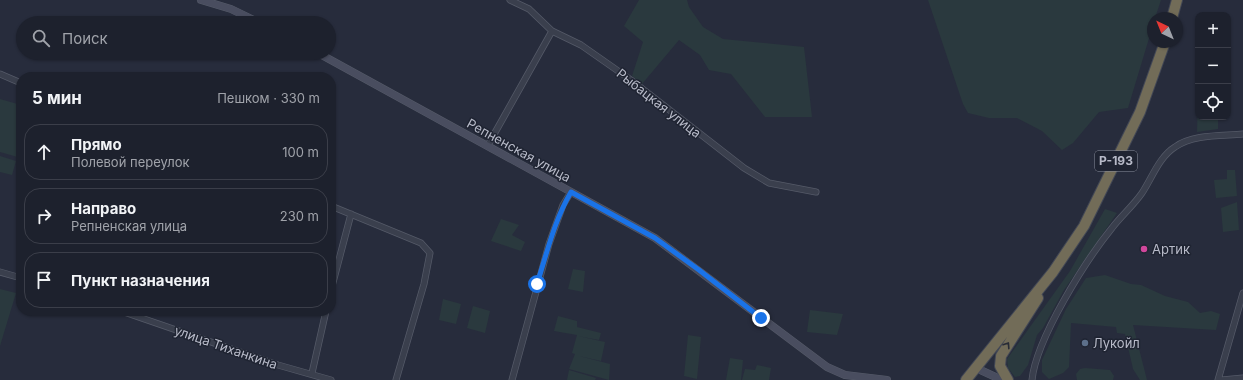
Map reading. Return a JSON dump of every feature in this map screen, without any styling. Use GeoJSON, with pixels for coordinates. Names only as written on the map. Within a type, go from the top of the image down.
{"type":"FeatureCollection","features":[{"type":"Feature","properties":{"kind":"highway"},"geometry":{"type":"LineString","coordinates":[[1174,12],[1177,0]]}},
{"type":"Feature","properties":{"kind":"highway","name":"Р-193"},"geometry":{"type":"LineString","coordinates":[[966,380],[1053,272],[1084,226],[1140,112],[1163,48]]}},
{"type":"Feature","properties":{"kind":"highway"},"geometry":{"type":"LineString","coordinates":[[1008,380],[1000,366],[1004,349],[1032,309],[1053,272]]}},
{"type":"Feature","properties":{"kind":"street"},"geometry":{"type":"LineString","coordinates":[[201,0],[244,16]]}},
{"type":"Feature","properties":{"kind":"street","name":"Рыбацкая улица"},"geometry":{"type":"LineString","coordinates":[[510,0],[529,9],[552,31],[581,45],[630,80],[744,168],[769,183],[816,192]]}},
{"type":"Feature","properties":{"kind":"street"},"geometry":{"type":"LineString","coordinates":[[488,145],[552,31]]}},
{"type":"Feature","properties":{"kind":"street","name":"Репненская улица"},"geometry":{"type":"LineString","coordinates":[[331,60],[655,238],[827,367],[846,375],[888,380]]}},
{"type":"Feature","properties":{"kind":"street"},"geometry":{"type":"LineString","coordinates":[[0,74],[16,81]]}},
{"type":"Feature","properties":{"kind":"street"},"geometry":{"type":"LineString","coordinates":[[1032,380],[1033,371],[1040,350],[1053,322],[1073,286],[1111,228],[1141,194],[1164,156],[1173,148],[1190,140],[1243,134]]}},
{"type":"Feature","properties":{"kind":"street"},"geometry":{"type":"LineString","coordinates":[[512,380],[549,244],[563,205],[571,192]]}},
{"type":"Feature","properties":{"kind":"street"},"geometry":{"type":"LineString","coordinates":[[336,208],[421,243],[430,253],[424,284],[396,380]]}},
{"type":"Feature","properties":{"kind":"street"},"geometry":{"type":"LineString","coordinates":[[336,271],[351,214]]}},
{"type":"Feature","properties":{"kind":"street"},"geometry":{"type":"LineString","coordinates":[[0,272],[16,277]]}},
{"type":"Feature","properties":{"kind":"street"},"geometry":{"type":"LineString","coordinates":[[1218,380],[1243,293]]}},
{"type":"Feature","properties":{"kind":"street","name":"улица Тиханкина"},"geometry":{"type":"LineString","coordinates":[[136,316],[278,365],[312,373],[332,380]]}},
{"type":"Feature","properties":{"kind":"street"},"geometry":{"type":"LineString","coordinates":[[312,373],[325,316]]}},
{"type":"Feature","properties":{"kind":"street"},"geometry":{"type":"LineString","coordinates":[[976,368],[1002,380]]}},
{"type":"Feature","properties":{"kind":"street"},"geometry":{"type":"LineString","coordinates":[[1222,380],[1243,378]]}},
{"type":"Feature","properties":{"kind":"shaded area"},"geometry":{"type":"Polygon","coordinates":[[[639,0],[687,0],[689,7],[703,27],[723,39],[804,47],[812,117],[765,117],[731,74],[709,70],[700,55],[679,40],[642,84],[632,76],[643,42],[624,26],[639,0]]]}},
{"type":"Feature","properties":{"kind":"shaded area"},"geometry":{"type":"Polygon","coordinates":[[[928,0],[1161,0],[1157,12],[1147,12],[1147,45],[1128,108],[1099,112],[1073,143],[1062,150],[1042,131],[1017,118],[989,118],[968,113],[963,104],[928,0]]]}},
{"type":"Feature","properties":{"kind":"shaded area"},"geometry":{"type":"Polygon","coordinates":[[[0,99],[16,104],[16,157],[0,152],[0,99]]]}},
{"type":"Feature","properties":{"kind":"shaded area"},"geometry":{"type":"Polygon","coordinates":[[[1197,120],[1218,120],[1218,129],[1197,132],[1197,120]]]}},
{"type":"Feature","properties":{"kind":"shaded area"},"geometry":{"type":"Polygon","coordinates":[[[0,156],[16,161],[12,175],[0,172],[0,156]]]}},
{"type":"Feature","properties":{"kind":"shaded area"},"geometry":{"type":"Polygon","coordinates":[[[1227,170],[1235,170],[1237,196],[1216,198],[1214,180],[1227,179],[1227,170]]]}},
{"type":"Feature","properties":{"kind":"shaded area"},"geometry":{"type":"Polygon","coordinates":[[[1237,202],[1239,230],[1223,232],[1221,208],[1237,202]]]}},
{"type":"Feature","properties":{"kind":"shaded area"},"geometry":{"type":"Polygon","coordinates":[[[1105,209],[1117,213],[1064,290],[1043,328],[1037,335],[1028,365],[1020,376],[1015,377],[1008,368],[1007,359],[1070,271],[1105,209]]]}},
{"type":"Feature","properties":{"kind":"shaded area"},"geometry":{"type":"Polygon","coordinates":[[[501,219],[519,225],[512,235],[525,242],[521,251],[491,241],[501,219]]]}},
{"type":"Feature","properties":{"kind":"shaded area"},"geometry":{"type":"Polygon","coordinates":[[[573,269],[585,271],[583,292],[568,289],[573,269]]]}},
{"type":"Feature","properties":{"kind":"shaded area"},"geometry":{"type":"Polygon","coordinates":[[[1105,275],[1131,284],[1141,285],[1165,296],[1188,302],[1200,313],[1211,311],[1220,314],[1216,330],[1133,325],[1147,380],[1140,380],[1133,369],[1125,334],[1117,333],[1116,327],[1071,323],[1069,367],[1063,373],[1049,379],[1042,372],[1042,360],[1066,309],[1086,278],[1105,275]]]}},
{"type":"Feature","properties":{"kind":"shaded area"},"geometry":{"type":"Polygon","coordinates":[[[0,289],[16,293],[0,346],[0,289]]]}},
{"type":"Feature","properties":{"kind":"shaded area"},"geometry":{"type":"Polygon","coordinates":[[[443,299],[461,304],[456,324],[439,320],[443,299]]]}},
{"type":"Feature","properties":{"kind":"shaded area"},"geometry":{"type":"Polygon","coordinates":[[[473,306],[490,311],[485,333],[467,328],[473,306]]]}},
{"type":"Feature","properties":{"kind":"shaded area"},"geometry":{"type":"Polygon","coordinates":[[[810,310],[843,314],[837,335],[807,332],[810,310]]]}},
{"type":"Feature","properties":{"kind":"shaded area"},"geometry":{"type":"Polygon","coordinates":[[[558,316],[577,321],[577,327],[601,333],[599,340],[578,336],[605,342],[601,361],[579,356],[610,364],[609,380],[569,369],[575,354],[572,353],[577,335],[554,331],[558,316]]]}},
{"type":"Feature","properties":{"kind":"shaded area"},"geometry":{"type":"Polygon","coordinates":[[[688,335],[701,337],[697,379],[684,376],[688,335]]]}},
{"type":"Feature","properties":{"kind":"shaded area"},"geometry":{"type":"Polygon","coordinates":[[[730,358],[743,360],[741,380],[726,380],[730,358]]]}},
{"type":"Feature","properties":{"kind":"shaded area"},"geometry":{"type":"Polygon","coordinates":[[[757,365],[771,368],[769,380],[742,380],[745,369],[755,370],[757,365]]]}},
{"type":"Feature","properties":{"kind":"shaded area"},"geometry":{"type":"Polygon","coordinates":[[[1080,369],[1110,370],[1114,376],[1113,380],[1077,380],[1076,374],[1080,369]]]}},
{"type":"Feature","properties":{"kind":"shaded area"},"geometry":{"type":"Polygon","coordinates":[[[569,370],[596,378],[595,380],[567,380],[569,370]]]}},
{"type":"Feature","properties":{"kind":"place","name":"Артик"},"geometry":{"type":"Point","coordinates":[1144,249]}},
{"type":"Feature","properties":{"kind":"place","name":"Лукойл"},"geometry":{"type":"Point","coordinates":[1085,343]}},
{"type":"Feature","properties":{"kind":"route"},"geometry":{"type":"LineString","coordinates":[[537,284],[563,205],[571,192],[655,238],[761,318]]}}]}
